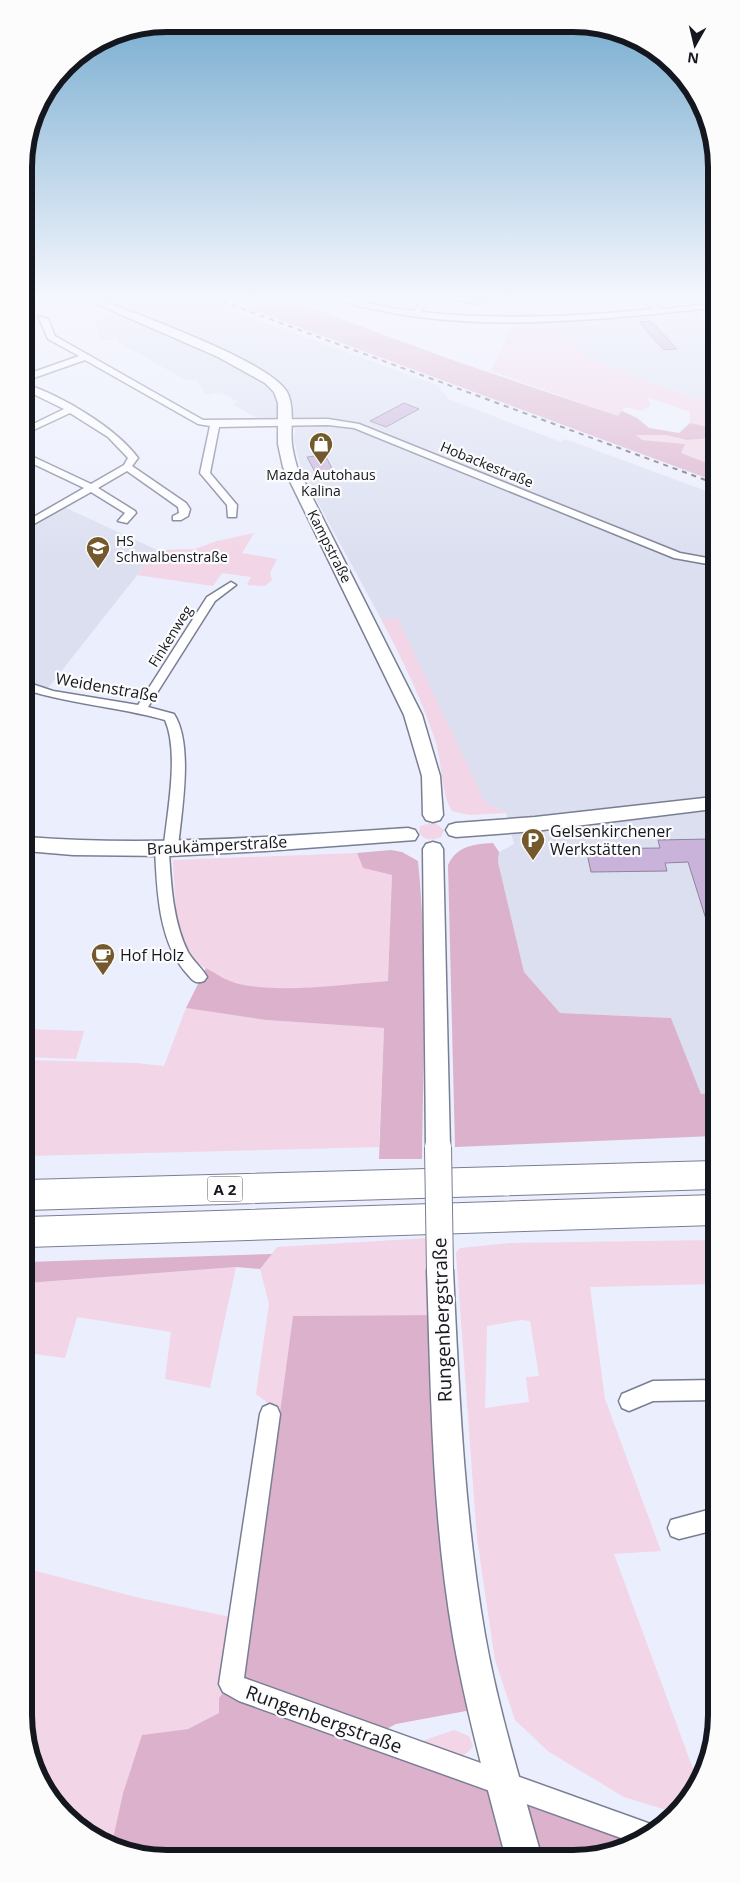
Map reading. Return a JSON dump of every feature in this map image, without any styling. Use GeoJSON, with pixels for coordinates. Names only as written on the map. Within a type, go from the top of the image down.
{"type":"FeatureCollection","features":[{"type":"Feature","properties":{"kind":"highway","name":"A 2"},"geometry":{"type":"LineString","coordinates":[[32,1195],[455,1181],[707,1175]]}},
{"type":"Feature","properties":{"kind":"highway","name":"A 2"},"geometry":{"type":"LineString","coordinates":[[32,1232],[707,1210]]}},
{"type":"Feature","properties":{"kind":"street","name":"Hobackestraße"},"geometry":{"type":"LineString","coordinates":[[133,386],[188,417],[201,422],[216,424],[328,422],[356,426],[678,556],[708,561]]}},
{"type":"Feature","properties":{"kind":"street","name":"Kampstraße"},"geometry":{"type":"LineString","coordinates":[[275,386],[281,392],[284,402],[285,447],[290,467],[413,715],[432,776],[433,815]]}},
{"type":"Feature","properties":{"kind":"street"},"geometry":{"type":"LineString","coordinates":[[33,391],[71,409],[108,433],[134,458],[127,467],[33,521]]}},
{"type":"Feature","properties":{"kind":"street"},"geometry":{"type":"LineString","coordinates":[[33,427],[71,409]]}},
{"type":"Feature","properties":{"kind":"street"},"geometry":{"type":"LineString","coordinates":[[216,424],[205,473],[232,505],[232,515]]}},
{"type":"Feature","properties":{"kind":"street"},"geometry":{"type":"LineString","coordinates":[[33,460],[90,488],[131,513],[123,521]]}},
{"type":"Feature","properties":{"kind":"street"},"geometry":{"type":"LineString","coordinates":[[127,467],[182,505],[185,509],[184,514],[177,518]]}},
{"type":"Feature","properties":{"kind":"street","name":"Finkenweg"},"geometry":{"type":"LineString","coordinates":[[141,709],[211,599],[231,585]]}},
{"type":"Feature","properties":{"kind":"street","name":"Weidenstraße"},"geometry":{"type":"LineString","coordinates":[[33,688],[51,694],[141,709],[170,717],[175,728],[177,762],[167,848]]}},
{"type":"Feature","properties":{"kind":"street"},"geometry":{"type":"LineString","coordinates":[[456,830],[535,824],[708,804]]}},
{"type":"Feature","properties":{"kind":"street"},"geometry":{"type":"LineString","coordinates":[[433,815],[450,821],[456,830],[452,842],[443,847],[433,849],[414,844],[408,834],[410,822],[416,818],[433,815]]}},
{"type":"Feature","properties":{"kind":"street","name":"Braukämperstraße"},"geometry":{"type":"LineString","coordinates":[[33,844],[87,848],[167,848],[408,834]]}},
{"type":"Feature","properties":{"kind":"street"},"geometry":{"type":"LineString","coordinates":[[167,848],[165,890],[178,949],[189,968],[200,977]]}},
{"type":"Feature","properties":{"kind":"street","name":"Rungenbergstraße"},"geometry":{"type":"LineString","coordinates":[[433,849],[440,1270],[448,1462],[456,1547],[469,1637],[486,1715],[522,1850]]}},
{"type":"Feature","properties":{"kind":"street"},"geometry":{"type":"LineString","coordinates":[[629,1401],[653,1391],[707,1390]]}},
{"type":"Feature","properties":{"kind":"street","name":"Rungenbergstraße"},"geometry":{"type":"LineString","coordinates":[[270,1414],[231,1684],[239,1689],[506,1785]]}},
{"type":"Feature","properties":{"kind":"street"},"geometry":{"type":"LineString","coordinates":[[679,1528],[707,1521]]}},
{"type":"Feature","properties":{"kind":"street"},"geometry":{"type":"LineString","coordinates":[[506,1785],[640,1832]]}},
{"type":"Feature","properties":{"kind":"shaded area"},"geometry":{"type":"Polygon","coordinates":[[[200,386],[438,386],[449,399],[561,442],[565,439],[708,491],[707,1094],[701,1094],[671,1018],[560,1013],[524,972],[498,862],[499,852],[514,844],[506,813],[485,802],[398,619],[381,619],[303,475],[294,441],[295,429],[260,420],[232,404],[238,402],[221,392],[206,395],[200,386]]]}},
{"type":"Feature","properties":{"kind":"shaded area"},"geometry":{"type":"Polygon","coordinates":[[[457,386],[529,386],[618,416],[622,411],[637,418],[649,428],[679,433],[690,423],[708,427],[708,438],[687,440],[666,435],[636,435],[642,440],[685,444],[681,453],[708,463],[708,478],[457,386]]]}},
{"type":"Feature","properties":{"kind":"shaded area"},"geometry":{"type":"Polygon","coordinates":[[[533,386],[660,386],[684,395],[708,400],[708,427],[690,423],[690,412],[647,397],[651,406],[641,411],[626,407],[618,416],[533,386]]]}},
{"type":"Feature","properties":{"kind":"shaded area"},"geometry":{"type":"Polygon","coordinates":[[[660,386],[708,386],[708,400],[684,395],[660,386]]]}},
{"type":"Feature","properties":{"kind":"shaded area"},"geometry":{"type":"Polygon","coordinates":[[[635,434],[666,435],[687,440],[708,438],[708,463],[680,453],[685,444],[642,440],[635,434]]]}},
{"type":"Feature","properties":{"kind":"shaded area"},"geometry":{"type":"Polygon","coordinates":[[[64,507],[157,550],[48,688],[33,683],[33,526],[64,507]]]}},
{"type":"Feature","properties":{"kind":"shaded area"},"geometry":{"type":"Polygon","coordinates":[[[254,533],[242,553],[277,559],[270,573],[272,580],[265,586],[247,585],[251,577],[222,573],[213,586],[137,575],[157,550],[195,549],[217,541],[254,533]]]}},
{"type":"Feature","properties":{"kind":"shaded area"},"geometry":{"type":"Polygon","coordinates":[[[381,619],[398,619],[485,802],[506,813],[469,815],[452,811],[446,796],[436,743],[411,680],[381,619]]]}},
{"type":"Feature","properties":{"kind":"shaded area"},"geometry":{"type":"Polygon","coordinates":[[[434,822],[444,830],[441,837],[428,839],[419,833],[420,826],[434,822]]]}},
{"type":"Feature","properties":{"kind":"shaded area"},"geometry":{"type":"Polygon","coordinates":[[[493,843],[499,852],[498,862],[524,972],[560,1013],[671,1018],[701,1094],[707,1094],[707,1136],[455,1147],[448,865],[461,850],[479,844],[493,843]]]}},
{"type":"Feature","properties":{"kind":"shaded area"},"geometry":{"type":"Polygon","coordinates":[[[391,850],[402,852],[418,861],[424,973],[422,1159],[379,1159],[384,1028],[266,1020],[186,1008],[206,968],[234,982],[261,987],[297,988],[388,981],[392,875],[363,868],[357,853],[391,850]]]}},
{"type":"Feature","properties":{"kind":"shaded area"},"geometry":{"type":"Polygon","coordinates":[[[357,853],[363,868],[392,875],[388,981],[334,986],[259,988],[243,985],[217,975],[191,958],[183,947],[177,918],[173,860],[357,853]]]}},
{"type":"Feature","properties":{"kind":"shaded area"},"geometry":{"type":"Polygon","coordinates":[[[186,1008],[266,1020],[384,1028],[379,1147],[32,1156],[32,1060],[135,1063],[164,1066],[186,1008]]]}},
{"type":"Feature","properties":{"kind":"shaded area"},"geometry":{"type":"Polygon","coordinates":[[[32,1029],[84,1031],[76,1059],[32,1057],[32,1029]]]}},
{"type":"Feature","properties":{"kind":"shaded area"},"geometry":{"type":"Polygon","coordinates":[[[429,1238],[434,1315],[293,1316],[280,1412],[256,1394],[269,1304],[260,1269],[277,1247],[429,1238]]]}},
{"type":"Feature","properties":{"kind":"shaded area"},"geometry":{"type":"Polygon","coordinates":[[[707,1240],[707,1284],[590,1287],[605,1399],[661,1551],[614,1554],[695,1773],[685,1791],[668,1811],[624,1797],[549,1752],[515,1720],[495,1660],[477,1539],[456,1253],[460,1248],[510,1243],[707,1240]],[[521,1320],[487,1326],[485,1408],[529,1402],[526,1377],[539,1376],[530,1321],[521,1320]]]}},
{"type":"Feature","properties":{"kind":"shaded area"},"geometry":{"type":"Polygon","coordinates":[[[272,1254],[260,1269],[236,1267],[32,1283],[32,1262],[272,1254]]]}},
{"type":"Feature","properties":{"kind":"shaded area"},"geometry":{"type":"Polygon","coordinates":[[[236,1267],[210,1388],[165,1379],[171,1332],[77,1317],[65,1358],[32,1354],[32,1283],[236,1267]]]}},
{"type":"Feature","properties":{"kind":"shaded area"},"geometry":{"type":"Polygon","coordinates":[[[434,1315],[477,1709],[396,1724],[379,1733],[258,1689],[235,1674],[273,1416],[280,1412],[293,1316],[434,1315]]]}},
{"type":"Feature","properties":{"kind":"shaded area"},"geometry":{"type":"Polygon","coordinates":[[[32,1570],[140,1598],[235,1618],[228,1686],[219,1698],[219,1713],[188,1729],[142,1735],[123,1793],[113,1839],[92,1828],[78,1817],[55,1791],[46,1775],[37,1750],[32,1716],[32,1570]]]}},
{"type":"Feature","properties":{"kind":"shaded area"},"geometry":{"type":"Polygon","coordinates":[[[228,1686],[591,1822],[634,1836],[607,1846],[572,1850],[159,1850],[141,1848],[113,1839],[123,1793],[142,1735],[188,1729],[219,1713],[219,1698],[228,1686]]]}},
{"type":"Feature","properties":{"kind":"shaded area"},"geometry":{"type":"Polygon","coordinates":[[[454,1730],[469,1736],[473,1746],[467,1753],[459,1757],[419,1742],[454,1730]]]}},
{"type":"Feature","properties":{"kind":"building"},"geometry":{"type":"Polygon","coordinates":[[[404,403],[419,409],[386,427],[370,421],[404,403]]]}},
{"type":"Feature","properties":{"kind":"building","name":"Mazda Autohaus Kalina"},"geometry":{"type":"Polygon","coordinates":[[[325,455],[334,472],[316,474],[307,457],[325,455]]]}},
{"type":"Feature","properties":{"kind":"building"},"geometry":{"type":"Polygon","coordinates":[[[708,839],[708,924],[688,862],[665,863],[667,871],[591,872],[586,849],[660,848],[658,840],[708,839]]]}},
{"type":"Feature","properties":{"kind":"railway"},"geometry":{"type":"LineString","coordinates":[[451,386],[708,481]]}},
{"type":"Feature","properties":{"kind":"place","name":"Mazda Autohaus Kalina"},"geometry":{"type":"Point","coordinates":[321,465]}},
{"type":"Feature","properties":{"kind":"place","name":"HS Schwalbenstraße"},"geometry":{"type":"Point","coordinates":[98,569]}},
{"type":"Feature","properties":{"kind":"place","name":"Gelsenkirchener Werkstätten"},"geometry":{"type":"Point","coordinates":[533,861]}},
{"type":"Feature","properties":{"kind":"place","name":"Hof Holz"},"geometry":{"type":"Point","coordinates":[103,976]}}]}
